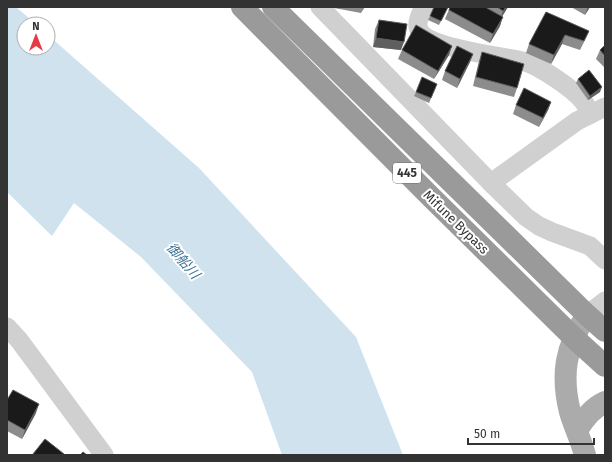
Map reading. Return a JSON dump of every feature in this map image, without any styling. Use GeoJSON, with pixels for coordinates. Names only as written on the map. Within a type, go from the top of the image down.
{"type":"FeatureCollection","features":[{"type":"Feature","properties":{"kind":"highway","name":"Mifune Bypass"},"geometry":{"type":"LineString","coordinates":[[242,7],[432,198],[573,337],[605,366]]}},
{"type":"Feature","properties":{"kind":"highway","name":"Mifune Bypass"},"geometry":{"type":"LineString","coordinates":[[273,7],[605,331]]}},
{"type":"Feature","properties":{"kind":"main road"},"geometry":{"type":"LineString","coordinates":[[587,315],[573,337],[566,364],[565,389],[570,413],[589,422]]}},
{"type":"Feature","properties":{"kind":"main road"},"geometry":{"type":"LineString","coordinates":[[586,455],[589,422],[597,405],[605,402]]}},
{"type":"Feature","properties":{"kind":"street"},"geometry":{"type":"LineString","coordinates":[[320,7],[491,184],[526,217],[539,226],[552,232],[590,246],[605,260]]}},
{"type":"Feature","properties":{"kind":"street"},"geometry":{"type":"LineString","coordinates":[[424,7],[418,20],[418,28],[421,33],[453,48],[526,62],[549,74],[571,90],[583,102],[598,111]]}},
{"type":"Feature","properties":{"kind":"street"},"geometry":{"type":"LineString","coordinates":[[491,184],[577,121],[598,111]]}},
{"type":"Feature","properties":{"kind":"street"},"geometry":{"type":"LineString","coordinates":[[587,315],[605,301]]}},
{"type":"Feature","properties":{"kind":"street"},"geometry":{"type":"LineString","coordinates":[[7,327],[19,340],[104,455]]}},
{"type":"Feature","properties":{"kind":"water","name":"御船川"},"geometry":{"type":"Polygon","coordinates":[[[7,7],[16,7],[27,16],[16,16],[16,56],[56,56],[56,42],[199,168],[356,337],[403,455],[282,455],[252,372],[141,257],[74,203],[52,236],[7,192],[7,7]]]}},
{"type":"Feature","properties":{"kind":"building"},"geometry":{"type":"Polygon","coordinates":[[[434,7],[448,7],[441,21],[430,16],[434,7]]]}},
{"type":"Feature","properties":{"kind":"building"},"geometry":{"type":"Polygon","coordinates":[[[450,7],[485,7],[503,17],[493,34],[449,10],[450,7]]]}},
{"type":"Feature","properties":{"kind":"building"},"geometry":{"type":"Polygon","coordinates":[[[497,7],[506,7],[503,11],[497,7]]]}},
{"type":"Feature","properties":{"kind":"building"},"geometry":{"type":"Polygon","coordinates":[[[546,12],[589,31],[584,41],[565,35],[554,55],[529,44],[546,12]]]}},
{"type":"Feature","properties":{"kind":"building"},"geometry":{"type":"Polygon","coordinates":[[[379,20],[407,24],[404,42],[376,38],[379,20]]]}},
{"type":"Feature","properties":{"kind":"building"},"geometry":{"type":"Polygon","coordinates":[[[416,25],[452,46],[438,71],[402,50],[416,25]]]}},
{"type":"Feature","properties":{"kind":"building"},"geometry":{"type":"Polygon","coordinates":[[[605,45],[605,56],[600,50],[605,45]]]}},
{"type":"Feature","properties":{"kind":"building"},"geometry":{"type":"Polygon","coordinates":[[[457,46],[473,54],[460,79],[445,71],[457,46]]]}},
{"type":"Feature","properties":{"kind":"building"},"geometry":{"type":"Polygon","coordinates":[[[482,52],[524,64],[517,88],[476,77],[482,52]]]}},
{"type":"Feature","properties":{"kind":"building"},"geometry":{"type":"Polygon","coordinates":[[[589,70],[602,87],[590,96],[578,79],[589,70]]]}},
{"type":"Feature","properties":{"kind":"building"},"geometry":{"type":"Polygon","coordinates":[[[422,77],[437,84],[431,98],[416,92],[422,77]]]}},
{"type":"Feature","properties":{"kind":"building"},"geometry":{"type":"Polygon","coordinates":[[[524,88],[551,102],[543,118],[516,105],[524,88]]]}},
{"type":"Feature","properties":{"kind":"building"},"geometry":{"type":"Polygon","coordinates":[[[13,390],[39,404],[25,430],[7,420],[7,400],[13,390]]]}},
{"type":"Feature","properties":{"kind":"building"},"geometry":{"type":"Polygon","coordinates":[[[45,439],[64,455],[34,455],[33,454],[45,439]]]}},
{"type":"Feature","properties":{"kind":"building"},"geometry":{"type":"Polygon","coordinates":[[[83,452],[87,455],[80,455],[83,452]]]}}]}
